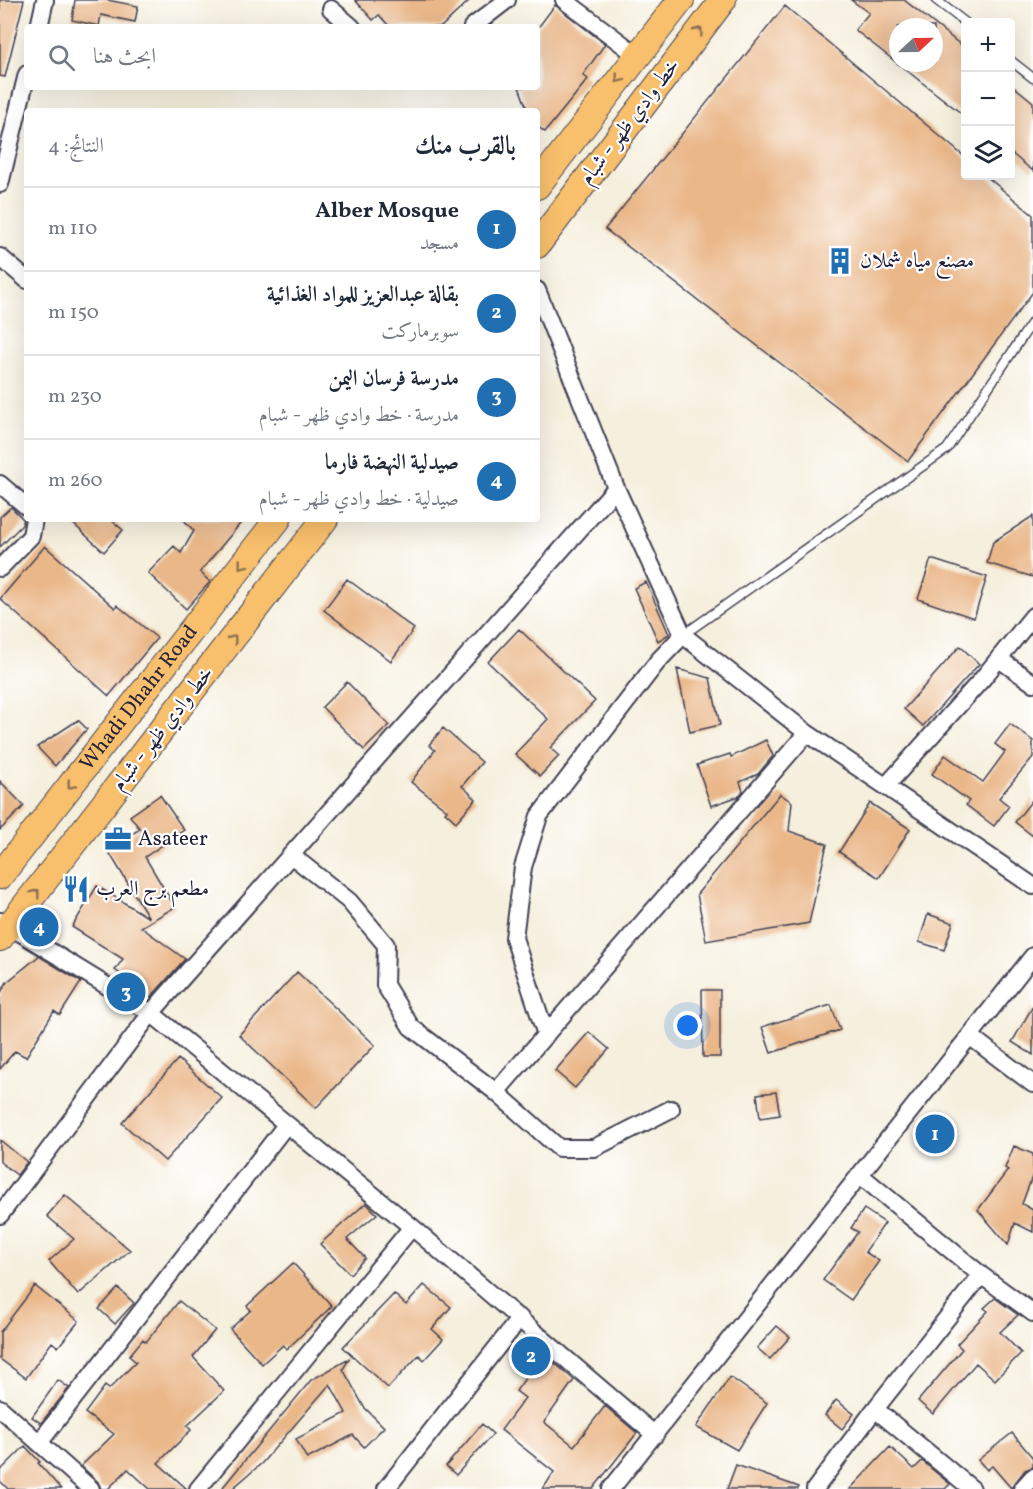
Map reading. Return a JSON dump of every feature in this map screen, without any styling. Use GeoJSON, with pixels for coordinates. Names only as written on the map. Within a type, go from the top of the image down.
{"type":"FeatureCollection","features":[{"type":"Feature","properties":{"kind":"main road"},"geometry":{"type":"LineString","coordinates":[[540,182],[681,0]]}},
{"type":"Feature","properties":{"kind":"main road","name":"خط وادي ظهر - شبام"},"geometry":{"type":"LineString","coordinates":[[540,241],[723,0]]}},
{"type":"Feature","properties":{"kind":"main road","name":"Whadi Dhahr Road"},"geometry":{"type":"LineString","coordinates":[[0,876],[276,522]]}},
{"type":"Feature","properties":{"kind":"main road","name":"خط وادي ظهر - شبام"},"geometry":{"type":"LineString","coordinates":[[3,929],[323,522]]}},
{"type":"Feature","properties":{"kind":"street"},"geometry":{"type":"LineString","coordinates":[[40,24],[45,0]]}},
{"type":"Feature","properties":{"kind":"street"},"geometry":{"type":"LineString","coordinates":[[476,24],[507,0]]}},
{"type":"Feature","properties":{"kind":"street"},"geometry":{"type":"LineString","coordinates":[[564,0],[638,56]]}},
{"type":"Feature","properties":{"kind":"street"},"geometry":{"type":"LineString","coordinates":[[331,9],[348,24]]}},
{"type":"Feature","properties":{"kind":"street"},"geometry":{"type":"LineString","coordinates":[[0,184],[24,86]]}},
{"type":"Feature","properties":{"kind":"street"},"geometry":{"type":"LineString","coordinates":[[0,258],[24,278]]}},
{"type":"Feature","properties":{"kind":"street"},"geometry":{"type":"LineString","coordinates":[[540,298],[616,488],[683,635],[807,733],[1033,886]]}},
{"type":"Feature","properties":{"kind":"street"},"geometry":{"type":"LineString","coordinates":[[0,484],[24,504]]}},
{"type":"Feature","properties":{"kind":"street"},"geometry":{"type":"LineString","coordinates":[[0,1215],[151,1013],[616,488]]}},
{"type":"Feature","properties":{"kind":"street"},"geometry":{"type":"LineString","coordinates":[[0,568],[31,536],[33,522]]}},
{"type":"Feature","properties":{"kind":"street"},"geometry":{"type":"LineString","coordinates":[[886,786],[999,659],[1033,616]]}},
{"type":"Feature","properties":{"kind":"street"},"geometry":{"type":"LineString","coordinates":[[546,1035],[514,938],[523,867],[539,816],[658,661],[683,635]]}},
{"type":"Feature","properties":{"kind":"street"},"geometry":{"type":"LineString","coordinates":[[999,659],[1033,683]]}},
{"type":"Feature","properties":{"kind":"street"},"geometry":{"type":"LineString","coordinates":[[496,1092],[807,733]]}},
{"type":"Feature","properties":{"kind":"street"},"geometry":{"type":"LineString","coordinates":[[296,859],[349,901],[386,945],[385,985],[411,1027],[496,1092],[559,1148],[594,1148],[671,1109]]}},
{"type":"Feature","properties":{"kind":"street"},"geometry":{"type":"LineString","coordinates":[[3,929],[151,1013],[412,1227],[655,1435]]}},
{"type":"Feature","properties":{"kind":"street"},"geometry":{"type":"LineString","coordinates":[[611,1489],[1033,956]]}},
{"type":"Feature","properties":{"kind":"street"},"geometry":{"type":"LineString","coordinates":[[971,1037],[1033,1084]]}},
{"type":"Feature","properties":{"kind":"street"},"geometry":{"type":"LineString","coordinates":[[39,1443],[286,1125]]}},
{"type":"Feature","properties":{"kind":"street"},"geometry":{"type":"LineString","coordinates":[[860,1175],[981,1275],[1033,1313]]}},
{"type":"Feature","properties":{"kind":"street"},"geometry":{"type":"LineString","coordinates":[[198,1489],[412,1227]]}},
{"type":"Feature","properties":{"kind":"street"},"geometry":{"type":"LineString","coordinates":[[815,1489],[981,1275]]}},
{"type":"Feature","properties":{"kind":"street"},"geometry":{"type":"LineString","coordinates":[[386,1489],[520,1318]]}},
{"type":"Feature","properties":{"kind":"street"},"geometry":{"type":"LineString","coordinates":[[0,1408],[91,1489]]}},
{"type":"Feature","properties":{"kind":"street"},"geometry":{"type":"LineString","coordinates":[[875,1409],[972,1489]]}},
{"type":"Feature","properties":{"kind":"street"},"geometry":{"type":"LineString","coordinates":[[1022,1489],[1033,1477]]}},
{"type":"Feature","properties":{"kind":"lane"},"geometry":{"type":"LineString","coordinates":[[936,0],[961,19]]}},
{"type":"Feature","properties":{"kind":"lane"},"geometry":{"type":"LineString","coordinates":[[1015,63],[1033,78]]}},
{"type":"Feature","properties":{"kind":"lane"},"geometry":{"type":"LineString","coordinates":[[683,635],[947,449],[1033,321]]}},
{"type":"Feature","properties":{"kind":"building"},"geometry":{"type":"Polygon","coordinates":[[[0,0],[24,0],[5,77],[0,76],[0,0]]]}},
{"type":"Feature","properties":{"kind":"building"},"geometry":{"type":"Polygon","coordinates":[[[75,0],[107,0],[138,6],[135,22],[101,15],[99,24],[72,20],[75,0]]]}},
{"type":"Feature","properties":{"kind":"building"},"geometry":{"type":"Polygon","coordinates":[[[355,0],[470,0],[444,24],[387,24],[379,15],[373,20],[355,0]]]}},
{"type":"Feature","properties":{"kind":"building"},"geometry":{"type":"Polygon","coordinates":[[[851,0],[904,0],[927,18],[889,18],[889,57],[855,30],[869,13],[851,0]]]}},
{"type":"Feature","properties":{"kind":"building"},"geometry":{"type":"Polygon","coordinates":[[[555,5],[605,44],[583,75],[588,79],[545,132],[540,128],[540,108],[527,108],[520,90],[540,90],[540,25],[555,5]]]}},
{"type":"Feature","properties":{"kind":"building","name":"مصنع مياه شملان"},"geometry":{"type":"Polygon","coordinates":[[[785,6],[961,154],[961,180],[991,180],[1033,215],[1033,292],[908,461],[605,229],[785,6]]]}},
{"type":"Feature","properties":{"kind":"building"},"geometry":{"type":"Polygon","coordinates":[[[943,31],[961,45],[961,113],[909,72],[943,72],[943,31]]]}},
{"type":"Feature","properties":{"kind":"building"},"geometry":{"type":"Polygon","coordinates":[[[1015,87],[1033,102],[1033,171],[1015,156],[1015,87]]]}},
{"type":"Feature","properties":{"kind":"building"},"geometry":{"type":"Polygon","coordinates":[[[11,507],[23,519],[22,525],[0,547],[0,517],[11,507]]]}},
{"type":"Feature","properties":{"kind":"building"},"geometry":{"type":"Polygon","coordinates":[[[1033,516],[1033,577],[987,563],[993,542],[1033,516]]]}},
{"type":"Feature","properties":{"kind":"building"},"geometry":{"type":"Polygon","coordinates":[[[71,522],[114,522],[123,530],[104,552],[71,522]]]}},
{"type":"Feature","properties":{"kind":"building"},"geometry":{"type":"Polygon","coordinates":[[[186,522],[242,522],[200,572],[210,582],[186,609],[148,573],[174,546],[181,553],[194,531],[186,522]]]}},
{"type":"Feature","properties":{"kind":"building"},"geometry":{"type":"Polygon","coordinates":[[[45,546],[115,608],[117,605],[157,638],[109,696],[0,599],[45,546]]]}},
{"type":"Feature","properties":{"kind":"building"},"geometry":{"type":"Polygon","coordinates":[[[931,559],[987,577],[974,618],[918,599],[931,559]]]}},
{"type":"Feature","properties":{"kind":"building"},"geometry":{"type":"Polygon","coordinates":[[[347,579],[414,629],[391,661],[324,610],[347,579]]]}},
{"type":"Feature","properties":{"kind":"building"},"geometry":{"type":"Polygon","coordinates":[[[646,582],[669,634],[658,641],[634,588],[646,582]]]}},
{"type":"Feature","properties":{"kind":"building"},"geometry":{"type":"Polygon","coordinates":[[[519,629],[595,701],[550,748],[559,756],[540,776],[515,754],[548,719],[488,662],[519,629]]]}},
{"type":"Feature","properties":{"kind":"building"},"geometry":{"type":"Polygon","coordinates":[[[960,646],[979,664],[923,726],[904,709],[960,646]]]}},
{"type":"Feature","properties":{"kind":"building"},"geometry":{"type":"Polygon","coordinates":[[[677,669],[710,678],[720,725],[690,732],[677,669]]]}},
{"type":"Feature","properties":{"kind":"building"},"geometry":{"type":"Polygon","coordinates":[[[347,682],[389,725],[364,750],[322,707],[347,682]]]}},
{"type":"Feature","properties":{"kind":"building"},"geometry":{"type":"Polygon","coordinates":[[[78,720],[87,729],[55,766],[37,747],[78,720]]]}},
{"type":"Feature","properties":{"kind":"building"},"geometry":{"type":"Polygon","coordinates":[[[1010,724],[1033,741],[1033,757],[999,798],[1009,806],[994,826],[966,805],[969,801],[932,774],[945,755],[983,782],[1005,752],[995,744],[1010,724]]]}},
{"type":"Feature","properties":{"kind":"building"},"geometry":{"type":"Polygon","coordinates":[[[443,728],[482,762],[462,786],[476,799],[456,822],[445,812],[447,810],[411,782],[435,750],[429,745],[443,728]]]}},
{"type":"Feature","properties":{"kind":"building"},"geometry":{"type":"Polygon","coordinates":[[[766,740],[773,756],[758,774],[740,782],[743,791],[739,796],[711,806],[697,765],[730,754],[731,757],[766,740]]]}},
{"type":"Feature","properties":{"kind":"building"},"geometry":{"type":"Polygon","coordinates":[[[0,781],[24,806],[0,830],[0,781]]]}},
{"type":"Feature","properties":{"kind":"building"},"geometry":{"type":"Polygon","coordinates":[[[780,794],[792,802],[789,831],[827,844],[809,923],[706,941],[697,894],[780,794]]]}},
{"type":"Feature","properties":{"kind":"building"},"geometry":{"type":"Polygon","coordinates":[[[160,795],[184,830],[145,857],[175,907],[141,927],[185,959],[151,997],[115,970],[123,959],[72,927],[97,886],[149,918],[107,849],[140,829],[130,816],[160,795]]]}},
{"type":"Feature","properties":{"kind":"building"},"geometry":{"type":"Polygon","coordinates":[[[1033,799],[1033,836],[1015,822],[1033,799]]]}},
{"type":"Feature","properties":{"kind":"building"},"geometry":{"type":"Polygon","coordinates":[[[870,803],[910,829],[879,878],[839,852],[870,803]]]}},
{"type":"Feature","properties":{"kind":"building"},"geometry":{"type":"Polygon","coordinates":[[[928,914],[953,923],[944,950],[919,942],[928,914]]]}},
{"type":"Feature","properties":{"kind":"building"},"geometry":{"type":"Polygon","coordinates":[[[39,956],[81,982],[60,1015],[54,1011],[26,1057],[15,1051],[0,1069],[0,994],[7,982],[39,956]]]}},
{"type":"Feature","properties":{"kind":"building"},"geometry":{"type":"Polygon","coordinates":[[[297,972],[375,1045],[316,1108],[239,1035],[297,972]]]}},
{"type":"Feature","properties":{"kind":"building"},"geometry":{"type":"Polygon","coordinates":[[[702,990],[720,990],[720,1057],[703,1057],[702,990]]]}},
{"type":"Feature","properties":{"kind":"building"},"geometry":{"type":"Polygon","coordinates":[[[831,1005],[840,1030],[771,1053],[762,1027],[831,1005]]]}},
{"type":"Feature","properties":{"kind":"building"},"geometry":{"type":"Polygon","coordinates":[[[1033,1006],[1033,1055],[1012,1042],[1033,1006]]]}},
{"type":"Feature","properties":{"kind":"building"},"geometry":{"type":"Polygon","coordinates":[[[589,1032],[609,1049],[575,1088],[555,1071],[589,1032]]]}},
{"type":"Feature","properties":{"kind":"building"},"geometry":{"type":"Polygon","coordinates":[[[178,1059],[222,1098],[165,1161],[122,1123],[178,1059]]]}},
{"type":"Feature","properties":{"kind":"building"},"geometry":{"type":"Polygon","coordinates":[[[776,1092],[780,1115],[760,1118],[757,1094],[776,1092]]]}},
{"type":"Feature","properties":{"kind":"building"},"geometry":{"type":"Polygon","coordinates":[[[0,1140],[27,1162],[17,1175],[0,1162],[0,1140]]]}},
{"type":"Feature","properties":{"kind":"building"},"geometry":{"type":"Polygon","coordinates":[[[1014,1146],[1033,1154],[1033,1174],[1022,1204],[1033,1210],[1033,1232],[1015,1223],[1008,1245],[978,1210],[1008,1170],[1005,1168],[1014,1146]]]}},
{"type":"Feature","properties":{"kind":"building"},"geometry":{"type":"Polygon","coordinates":[[[65,1195],[130,1250],[78,1295],[49,1261],[74,1239],[47,1216],[65,1195]]]}},
{"type":"Feature","properties":{"kind":"building"},"geometry":{"type":"Polygon","coordinates":[[[366,1203],[377,1214],[347,1239],[365,1258],[350,1274],[320,1244],[366,1203]]]}},
{"type":"Feature","properties":{"kind":"building"},"geometry":{"type":"Polygon","coordinates":[[[864,1209],[885,1223],[865,1252],[879,1261],[851,1300],[823,1280],[858,1232],[851,1228],[864,1209]]]}},
{"type":"Feature","properties":{"kind":"building"},"geometry":{"type":"Polygon","coordinates":[[[293,1263],[332,1306],[287,1349],[283,1345],[262,1364],[230,1329],[251,1310],[247,1306],[293,1263]]]}},
{"type":"Feature","properties":{"kind":"building"},"geometry":{"type":"Polygon","coordinates":[[[424,1285],[451,1307],[432,1329],[443,1339],[424,1360],[419,1355],[388,1388],[343,1347],[394,1294],[406,1305],[424,1285]]]}},
{"type":"Feature","properties":{"kind":"building"},"geometry":{"type":"Polygon","coordinates":[[[35,1286],[79,1321],[58,1347],[52,1342],[26,1378],[0,1359],[0,1332],[35,1286]]]}},
{"type":"Feature","properties":{"kind":"building"},"geometry":{"type":"Polygon","coordinates":[[[118,1288],[134,1303],[115,1324],[99,1309],[118,1288]]]}},
{"type":"Feature","properties":{"kind":"building"},"geometry":{"type":"Polygon","coordinates":[[[995,1298],[1018,1315],[1000,1332],[1021,1353],[995,1380],[976,1363],[933,1414],[918,1401],[962,1349],[957,1344],[988,1311],[984,1308],[995,1298]]]}},
{"type":"Feature","properties":{"kind":"building"},"geometry":{"type":"Polygon","coordinates":[[[179,1301],[215,1330],[193,1357],[224,1391],[187,1426],[191,1430],[158,1463],[187,1489],[150,1489],[128,1469],[108,1489],[101,1489],[98,1482],[81,1466],[114,1434],[85,1413],[105,1386],[109,1389],[136,1362],[129,1356],[143,1339],[146,1342],[179,1301]]]}},
{"type":"Feature","properties":{"kind":"building"},"geometry":{"type":"Polygon","coordinates":[[[777,1326],[790,1337],[770,1359],[757,1348],[777,1326]]]}},
{"type":"Feature","properties":{"kind":"building"},"geometry":{"type":"Polygon","coordinates":[[[543,1353],[574,1380],[544,1422],[574,1446],[605,1406],[637,1433],[593,1489],[543,1489],[554,1472],[501,1430],[525,1398],[516,1391],[543,1353]]]}},
{"type":"Feature","properties":{"kind":"building"},"geometry":{"type":"Polygon","coordinates":[[[349,1359],[343,1369],[364,1407],[384,1427],[364,1447],[353,1435],[307,1459],[296,1439],[346,1413],[330,1384],[262,1463],[232,1489],[225,1489],[223,1487],[311,1380],[349,1359]]]}},
{"type":"Feature","properties":{"kind":"building"},"geometry":{"type":"Polygon","coordinates":[[[730,1377],[767,1403],[737,1450],[696,1427],[730,1377]]]}},
{"type":"Feature","properties":{"kind":"building"},"geometry":{"type":"Polygon","coordinates":[[[58,1380],[69,1388],[41,1423],[32,1417],[58,1380]]]}},
{"type":"Feature","properties":{"kind":"building"},"geometry":{"type":"Polygon","coordinates":[[[836,1400],[854,1414],[842,1429],[825,1415],[836,1400]]]}},
{"type":"Feature","properties":{"kind":"building"},"geometry":{"type":"Polygon","coordinates":[[[482,1424],[493,1434],[456,1475],[446,1466],[482,1424]]]}},
{"type":"Feature","properties":{"kind":"building"},"geometry":{"type":"Polygon","coordinates":[[[1012,1433],[1033,1458],[1033,1467],[1025,1470],[1011,1488],[992,1466],[987,1470],[978,1460],[1012,1433]]]}},
{"type":"Feature","properties":{"kind":"building"},"geometry":{"type":"Polygon","coordinates":[[[25,1446],[61,1489],[8,1489],[0,1481],[0,1471],[25,1446]]]}},
{"type":"Feature","properties":{"kind":"building"},"geometry":{"type":"Polygon","coordinates":[[[890,1447],[914,1469],[922,1461],[950,1484],[945,1489],[850,1489],[890,1447]]]}},
{"type":"Feature","properties":{"kind":"building"},"geometry":{"type":"Polygon","coordinates":[[[736,1465],[799,1487],[798,1489],[727,1489],[736,1465]]]}},
{"type":"Feature","properties":{"kind":"place","name":"مصنع مياه شملان"},"geometry":{"type":"Point","coordinates":[840,261]}},
{"type":"Feature","properties":{"kind":"place","name":"Asateer"},"geometry":{"type":"Point","coordinates":[118,839]}},
{"type":"Feature","properties":{"kind":"place","name":"مطعم برج العرب"},"geometry":{"type":"Point","coordinates":[76,889]}},
{"type":"Feature","properties":{"kind":"place","name":"صيدلية النهضة فارما"},"geometry":{"type":"Point","coordinates":[39,927]}},
{"type":"Feature","properties":{"kind":"place","name":"مدرسة فرسان اليمن"},"geometry":{"type":"Point","coordinates":[126,992]}},
{"type":"Feature","properties":{"kind":"place","name":"Alber Mosque"},"geometry":{"type":"Point","coordinates":[935,1134]}},
{"type":"Feature","properties":{"kind":"place","name":"بقالة عبدالعزيز للمواد الغذائية"},"geometry":{"type":"Point","coordinates":[531,1356]}}]}
